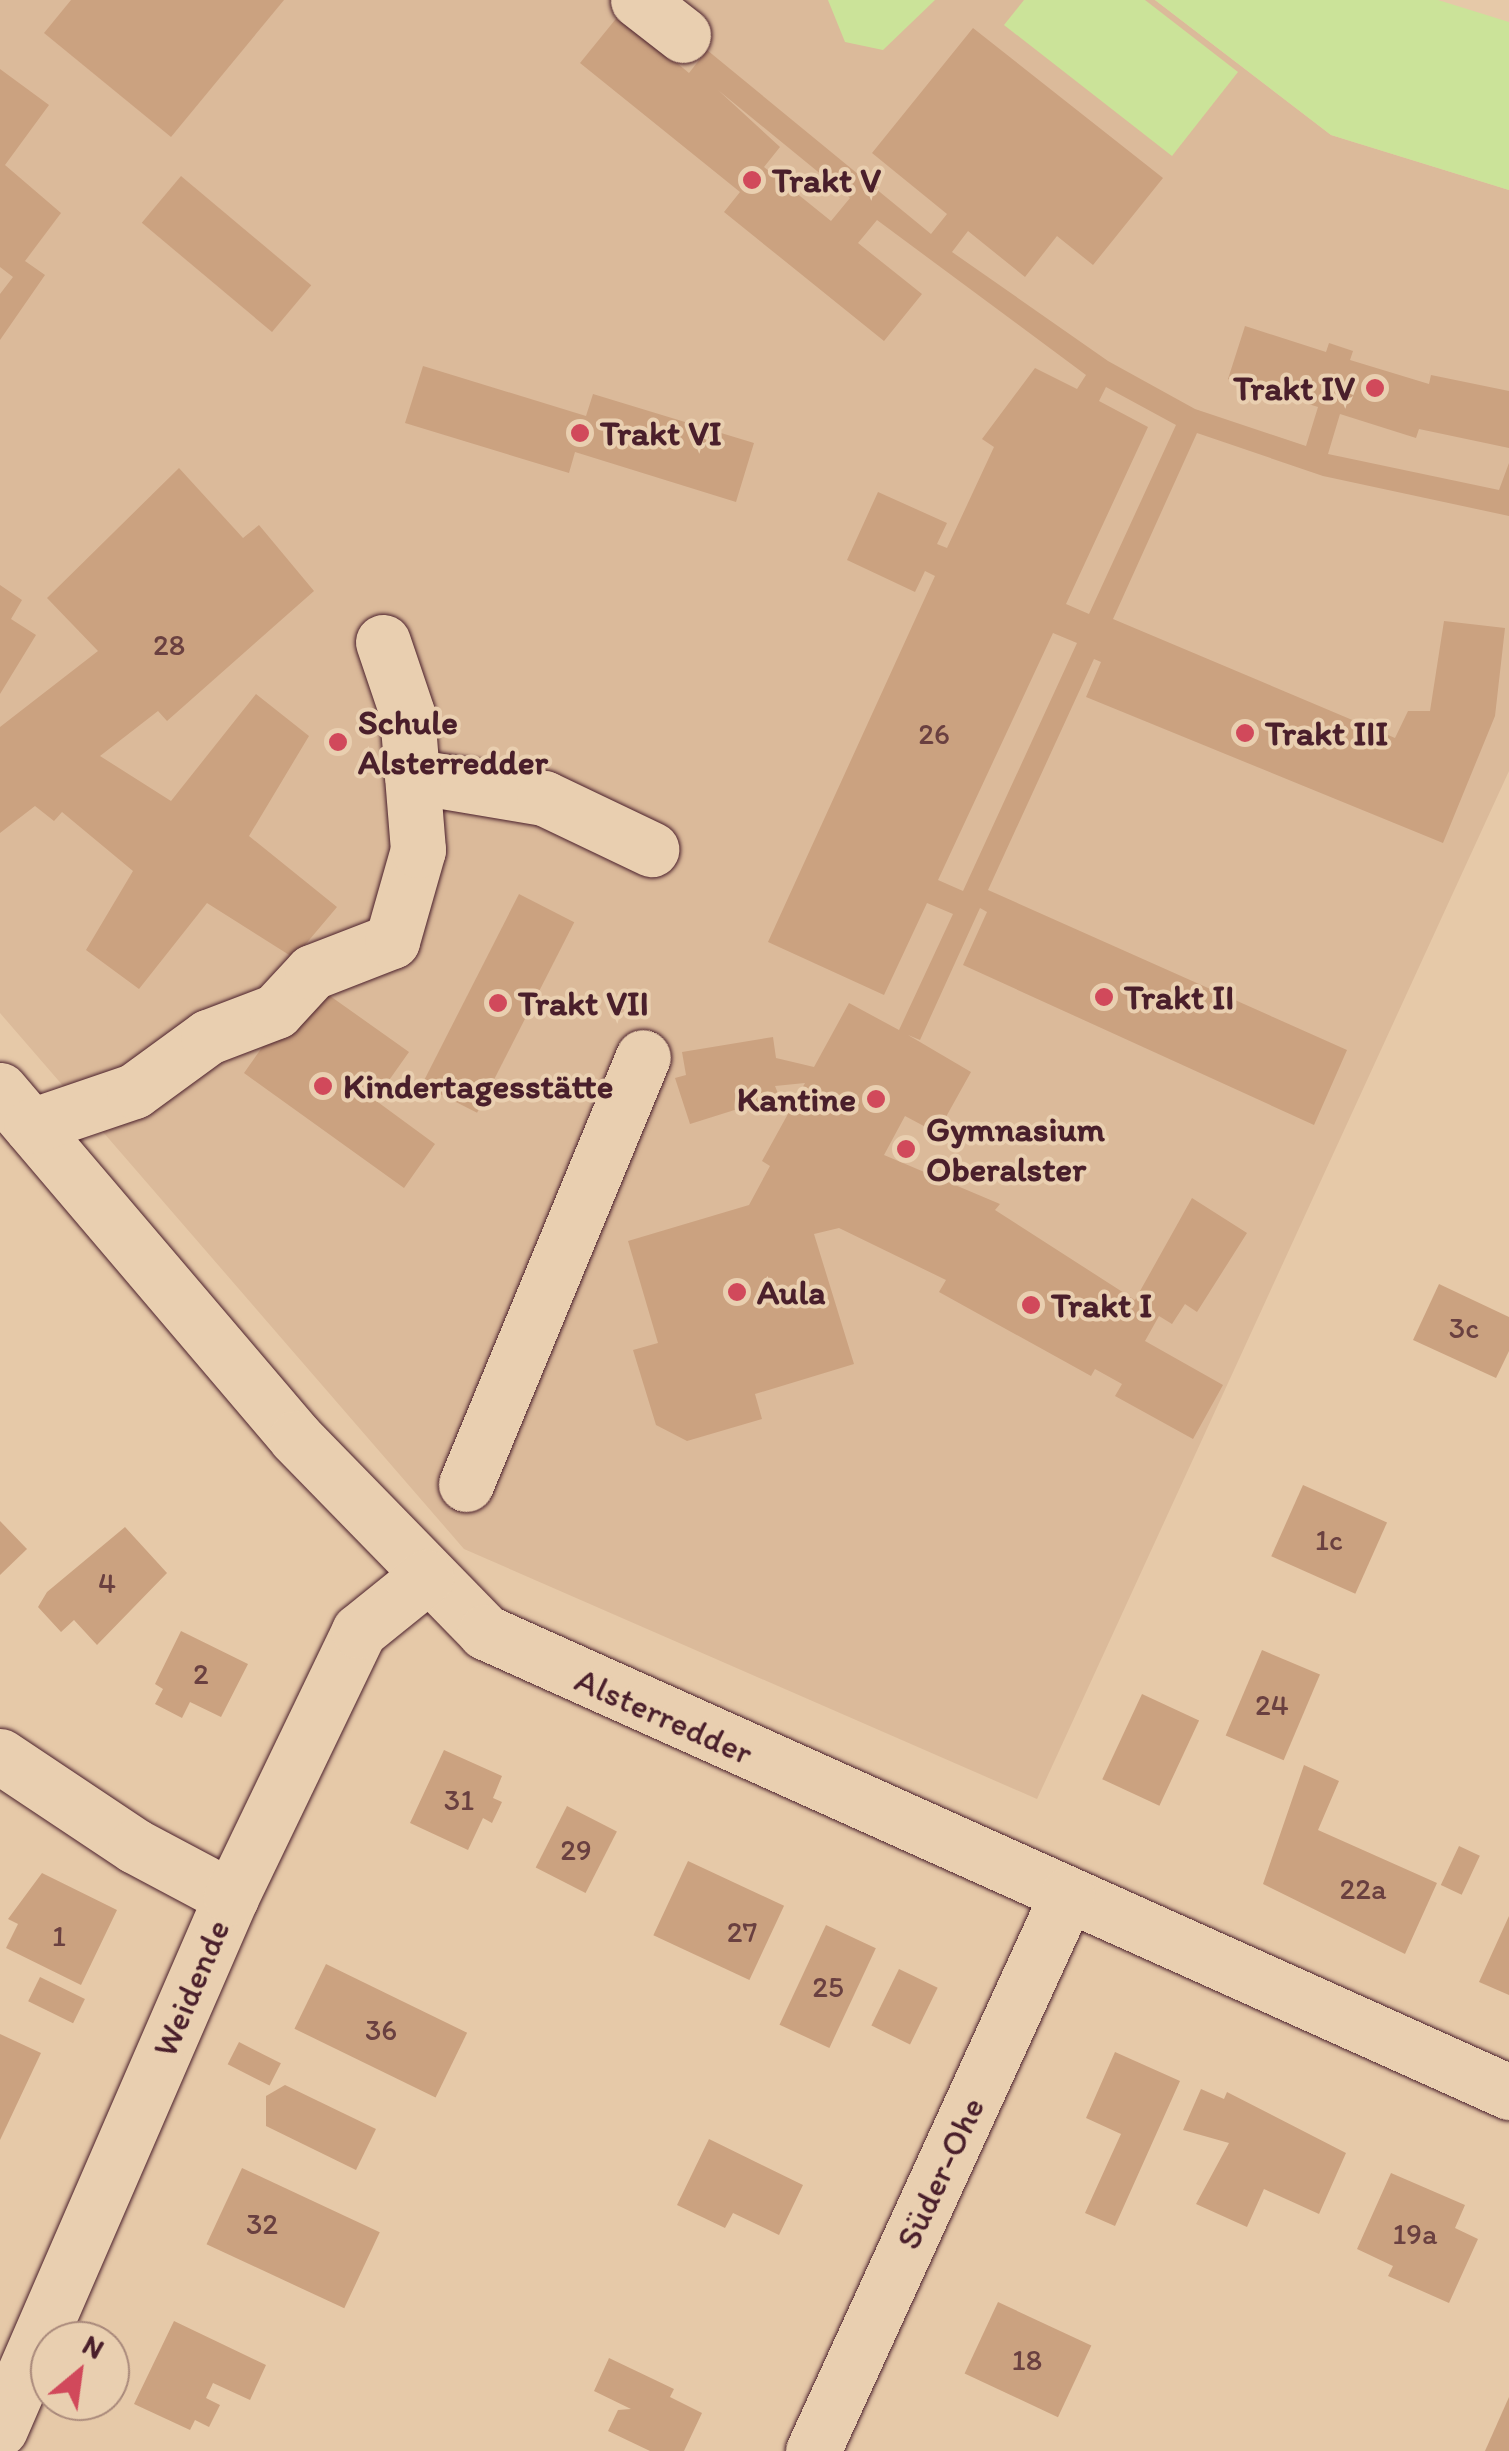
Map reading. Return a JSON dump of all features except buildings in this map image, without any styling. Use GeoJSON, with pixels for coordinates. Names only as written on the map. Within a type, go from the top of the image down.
{"type":"FeatureCollection","features":[{"type":"Feature","properties":{"kind":"street"},"geometry":{"type":"LineString","coordinates":[[638,0],[683,35]]}},
{"type":"Feature","properties":{"kind":"street"},"geometry":{"type":"LineString","coordinates":[[15,1108],[134,1091],[208,1037],[276,1011],[312,972],[392,941],[418,850],[407,712],[383,642]]}},
{"type":"Feature","properties":{"kind":"street"},"geometry":{"type":"LineString","coordinates":[[412,776],[544,798],[651,849]]}},
{"type":"Feature","properties":{"kind":"street"},"geometry":{"type":"LineString","coordinates":[[466,1484],[643,1057]]}},
{"type":"Feature","properties":{"kind":"street","name":"Alsterredder"},"geometry":{"type":"LineString","coordinates":[[15,1108],[426,1576],[485,1632],[1509,2092]]}},
{"type":"Feature","properties":{"kind":"street","name":"Weidende"},"geometry":{"type":"LineString","coordinates":[[0,2429],[231,1897],[359,1631],[426,1576]]}},
{"type":"Feature","properties":{"kind":"street"},"geometry":{"type":"LineString","coordinates":[[0,1756],[135,1846],[231,1897]]}},
{"type":"Feature","properties":{"kind":"street","name":"Süder-Ohe"},"geometry":{"type":"LineString","coordinates":[[813,2451],[1067,1895]]}},
{"type":"Feature","properties":{"kind":"shaded area","name":"Gymnasium Oberalster"},"geometry":{"type":"Polygon","coordinates":[[[0,0],[1155,0],[1331,135],[1509,190],[1509,771],[1037,1799],[464,1549],[0,1013],[0,0]]]}},
{"type":"Feature","properties":{"kind":"green space"},"geometry":{"type":"Polygon","coordinates":[[[828,0],[935,0],[883,50],[845,42],[828,0]]]}},
{"type":"Feature","properties":{"kind":"green space"},"geometry":{"type":"Polygon","coordinates":[[[1024,0],[1145,0],[1238,72],[1172,156],[1004,25],[1024,0]]]}},
{"type":"Feature","properties":{"kind":"green space"},"geometry":{"type":"Polygon","coordinates":[[[1155,0],[1438,0],[1509,22],[1509,190],[1331,135],[1155,0]]]}},
{"type":"Feature","properties":{"kind":"place","name":"Trakt V"},"geometry":{"type":"Point","coordinates":[752,180]}},
{"type":"Feature","properties":{"kind":"place","name":"Trakt IV"},"geometry":{"type":"Point","coordinates":[1375,388]}},
{"type":"Feature","properties":{"kind":"place","name":"Trakt VI"},"geometry":{"type":"Point","coordinates":[580,433]}},
{"type":"Feature","properties":{"kind":"place","name":"Trakt III"},"geometry":{"type":"Point","coordinates":[1245,733]}},
{"type":"Feature","properties":{"kind":"place","name":"Schule Alsterredder"},"geometry":{"type":"Point","coordinates":[338,742]}},
{"type":"Feature","properties":{"kind":"place","name":"Trakt II"},"geometry":{"type":"Point","coordinates":[1104,997]}},
{"type":"Feature","properties":{"kind":"place","name":"Trakt VII"},"geometry":{"type":"Point","coordinates":[498,1003]}},
{"type":"Feature","properties":{"kind":"place","name":"Kindertagesstätte"},"geometry":{"type":"Point","coordinates":[323,1086]}},
{"type":"Feature","properties":{"kind":"place","name":"Kantine"},"geometry":{"type":"Point","coordinates":[876,1099]}},
{"type":"Feature","properties":{"kind":"place","name":"Gymnasium Oberalster"},"geometry":{"type":"Point","coordinates":[906,1149]}},
{"type":"Feature","properties":{"kind":"place","name":"Aula"},"geometry":{"type":"Point","coordinates":[737,1292]}},
{"type":"Feature","properties":{"kind":"place","name":"Trakt I"},"geometry":{"type":"Point","coordinates":[1031,1305]}}]}
